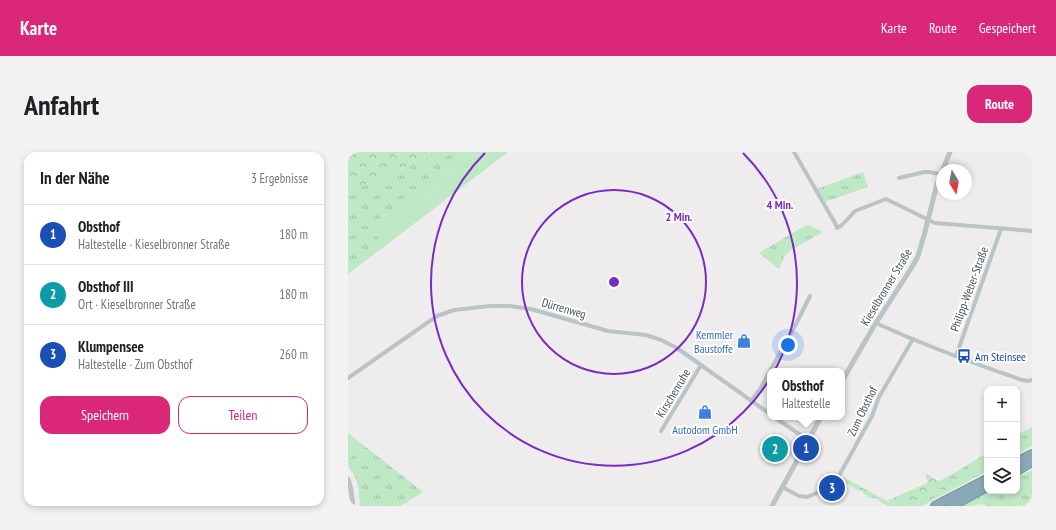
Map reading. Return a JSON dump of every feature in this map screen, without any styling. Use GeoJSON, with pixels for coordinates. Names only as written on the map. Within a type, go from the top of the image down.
{"type":"FeatureCollection","features":[{"type":"Feature","properties":{"kind":"highway"},"geometry":{"type":"LineString","coordinates":[[1020,460],[1032,454]]}},
{"type":"Feature","properties":{"kind":"highway"},"geometry":{"type":"LineString","coordinates":[[1020,469],[1032,462]]}},
{"type":"Feature","properties":{"kind":"highway"},"geometry":{"type":"LineString","coordinates":[[935,506],[984,481]]}},
{"type":"Feature","properties":{"kind":"highway"},"geometry":{"type":"LineString","coordinates":[[952,506],[984,489]]}},
{"type":"Feature","properties":{"kind":"street"},"geometry":{"type":"LineString","coordinates":[[794,152],[837,228],[842,225],[855,211],[886,200],[935,223],[1032,231]]}},
{"type":"Feature","properties":{"kind":"street","name":"Kieselbronner Straße"},"geometry":{"type":"LineString","coordinates":[[945,164],[950,152]]}},
{"type":"Feature","properties":{"kind":"street"},"geometry":{"type":"LineString","coordinates":[[899,178],[924,172],[936,173]]}},
{"type":"Feature","properties":{"kind":"street","name":"Kieselbronner Straße"},"geometry":{"type":"LineString","coordinates":[[845,376],[918,256],[922,246],[936,188]]}},
{"type":"Feature","properties":{"kind":"street","name":"Philipp-Weber-Straße"},"geometry":{"type":"LineString","coordinates":[[956,356],[1001,229]]}},
{"type":"Feature","properties":{"kind":"street"},"geometry":{"type":"LineString","coordinates":[[772,368],[810,296]]}},
{"type":"Feature","properties":{"kind":"street","name":"Dürrenweg"},"geometry":{"type":"LineString","coordinates":[[348,378],[437,316],[454,310],[490,306],[510,306],[531,309],[608,331],[646,335],[660,340],[677,348],[767,412]]}},
{"type":"Feature","properties":{"kind":"street"},"geometry":{"type":"LineString","coordinates":[[876,323],[956,356],[1022,380],[1032,380]]}},
{"type":"Feature","properties":{"kind":"street","name":"Zum Obsthof"},"geometry":{"type":"LineString","coordinates":[[782,487],[799,496],[807,497],[824,490],[834,483],[872,416],[878,397],[913,339]]}},
{"type":"Feature","properties":{"kind":"street","name":"Kirschenruhe"},"geometry":{"type":"LineString","coordinates":[[661,431],[701,365]]}},
{"type":"Feature","properties":{"kind":"street"},"geometry":{"type":"LineString","coordinates":[[751,401],[767,377]]}},
{"type":"Feature","properties":{"kind":"street"},"geometry":{"type":"LineString","coordinates":[[778,420],[808,440]]}},
{"type":"Feature","properties":{"kind":"street"},"geometry":{"type":"LineString","coordinates":[[772,506],[819,420]]}},
{"type":"Feature","properties":{"kind":"street"},"geometry":{"type":"LineString","coordinates":[[348,479],[353,506]]}},
{"type":"Feature","properties":{"kind":"green space"},"geometry":{"type":"Polygon","coordinates":[[[354,152],[440,152],[348,193],[348,154],[354,152]]]}},
{"type":"Feature","properties":{"kind":"green space"},"geometry":{"type":"Polygon","coordinates":[[[440,152],[466,152],[448,167],[451,173],[405,207],[403,203],[369,226],[385,246],[348,274],[348,193],[440,152]]]}},
{"type":"Feature","properties":{"kind":"green space"},"geometry":{"type":"Polygon","coordinates":[[[466,152],[508,152],[385,246],[369,226],[403,203],[405,207],[451,173],[447,167],[466,152]]]}},
{"type":"Feature","properties":{"kind":"green space"},"geometry":{"type":"Polygon","coordinates":[[[863,172],[868,187],[824,202],[817,189],[863,172]]]}},
{"type":"Feature","properties":{"kind":"green space"},"geometry":{"type":"Polygon","coordinates":[[[809,225],[823,232],[792,249],[785,255],[779,269],[759,253],[804,226],[809,225]]]}},
{"type":"Feature","properties":{"kind":"green space"},"geometry":{"type":"Polygon","coordinates":[[[1032,427],[1032,446],[1020,452],[1020,433],[1032,427]]]}},
{"type":"Feature","properties":{"kind":"green space"},"geometry":{"type":"Polygon","coordinates":[[[348,433],[366,447],[348,459],[348,433]]]}},
{"type":"Feature","properties":{"kind":"green space"},"geometry":{"type":"Polygon","coordinates":[[[366,447],[423,492],[401,506],[360,506],[359,491],[354,474],[349,468],[348,459],[366,447]]]}},
{"type":"Feature","properties":{"kind":"green space"},"geometry":{"type":"Polygon","coordinates":[[[984,455],[984,473],[922,506],[916,506],[937,494],[935,491],[938,489],[945,490],[952,486],[949,476],[984,455]]]}},
{"type":"Feature","properties":{"kind":"green space"},"geometry":{"type":"Polygon","coordinates":[[[1032,470],[1032,506],[986,506],[979,504],[973,506],[962,506],[985,494],[1020,494],[1020,476],[1032,470]]]}},
{"type":"Feature","properties":{"kind":"green space"},"geometry":{"type":"Polygon","coordinates":[[[926,474],[939,481],[949,476],[952,486],[947,490],[938,489],[935,491],[937,496],[916,506],[887,506],[875,498],[868,497],[862,491],[855,489],[848,484],[845,484],[838,491],[833,491],[831,489],[843,477],[887,501],[927,483],[928,481],[925,475],[926,474]]]}},
{"type":"Feature","properties":{"kind":"place","name":"Kemmler Baustoffe"},"geometry":{"type":"Point","coordinates":[744,341]}},
{"type":"Feature","properties":{"kind":"place","name":"Am Steinsee"},"geometry":{"type":"Point","coordinates":[964,356]}},
{"type":"Feature","properties":{"kind":"place","name":"Autodom GmbH"},"geometry":{"type":"Point","coordinates":[705,412]}},
{"type":"Feature","properties":{"kind":"place","name":"Obsthof"},"geometry":{"type":"Point","coordinates":[806,448]}},
{"type":"Feature","properties":{"kind":"place","name":"Obsthof III"},"geometry":{"type":"Point","coordinates":[775,449]}},
{"type":"Feature","properties":{"kind":"place","name":"Klumpensee"},"geometry":{"type":"Point","coordinates":[832,488]}}]}
